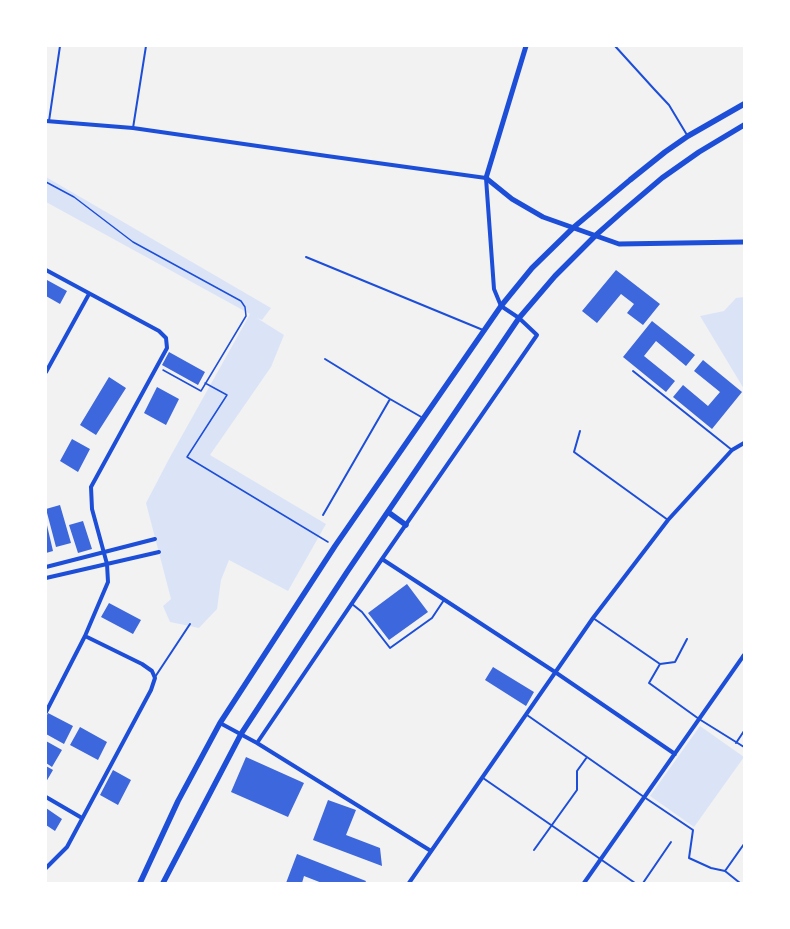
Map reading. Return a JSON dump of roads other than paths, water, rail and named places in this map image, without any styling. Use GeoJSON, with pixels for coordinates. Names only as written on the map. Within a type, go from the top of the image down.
{"type":"FeatureCollection","features":[{"type":"Feature","properties":{"kind":"main road"},"geometry":{"type":"LineString","coordinates":[[140,883],[178,801],[220,724],[335,546],[501,306],[532,268],[574,227],[630,180],[688,136],[744,104]]}},
{"type":"Feature","properties":{"kind":"main road"},"geometry":{"type":"LineString","coordinates":[[163,883],[241,734],[519,318],[555,276],[596,235],[662,178],[699,152],[744,125]]}},
{"type":"Feature","properties":{"kind":"main road"},"geometry":{"type":"LineString","coordinates":[[388,512],[406,525]]}},
{"type":"Feature","properties":{"kind":"street"},"geometry":{"type":"LineString","coordinates":[[257,743],[382,559],[537,336],[519,318],[501,306],[494,290],[486,178],[526,46]]}},
{"type":"Feature","properties":{"kind":"street"},"geometry":{"type":"LineString","coordinates":[[47,121],[133,128],[486,178],[512,199],[543,217],[619,244],[744,242]]}},
{"type":"Feature","properties":{"kind":"street"},"geometry":{"type":"LineString","coordinates":[[46,270],[159,331],[166,338],[167,348],[158,367],[90,487],[92,509],[107,564],[108,582],[85,636],[46,712]]}},
{"type":"Feature","properties":{"kind":"street"},"geometry":{"type":"LineString","coordinates":[[46,372],[89,294]]}},
{"type":"Feature","properties":{"kind":"street"},"geometry":{"type":"LineString","coordinates":[[409,883],[592,618],[668,520],[732,450],[744,443]]}},
{"type":"Feature","properties":{"kind":"street"},"geometry":{"type":"LineString","coordinates":[[46,567],[155,539]]}},
{"type":"Feature","properties":{"kind":"street"},"geometry":{"type":"LineString","coordinates":[[46,578],[159,552]]}},
{"type":"Feature","properties":{"kind":"street"},"geometry":{"type":"LineString","coordinates":[[382,559],[555,672],[674,754]]}},
{"type":"Feature","properties":{"kind":"street"},"geometry":{"type":"LineString","coordinates":[[46,868],[67,847],[151,690],[155,678],[152,671],[142,664],[85,636]]}},
{"type":"Feature","properties":{"kind":"street"},"geometry":{"type":"LineString","coordinates":[[584,883],[744,655]]}},
{"type":"Feature","properties":{"kind":"street"},"geometry":{"type":"LineString","coordinates":[[220,724],[257,743],[430,851]]}},
{"type":"Feature","properties":{"kind":"street"},"geometry":{"type":"LineString","coordinates":[[46,797],[82,818]]}},
{"type":"Feature","properties":{"kind":"lane"},"geometry":{"type":"LineString","coordinates":[[47,121],[60,46]]}},
{"type":"Feature","properties":{"kind":"lane"},"geometry":{"type":"LineString","coordinates":[[133,128],[146,46]]}},
{"type":"Feature","properties":{"kind":"lane"},"geometry":{"type":"LineString","coordinates":[[615,46],[669,105],[688,136]]}},
{"type":"Feature","properties":{"kind":"lane"},"geometry":{"type":"LineString","coordinates":[[306,257],[484,331]]}},
{"type":"Feature","properties":{"kind":"lane"},"geometry":{"type":"LineString","coordinates":[[325,360],[424,418]]}},
{"type":"Feature","properties":{"kind":"lane"},"geometry":{"type":"LineString","coordinates":[[633,371],[732,450]]}},
{"type":"Feature","properties":{"kind":"lane"},"geometry":{"type":"LineString","coordinates":[[323,515],[390,399]]}},
{"type":"Feature","properties":{"kind":"lane"},"geometry":{"type":"LineString","coordinates":[[580,431],[574,452],[668,520]]}},
{"type":"Feature","properties":{"kind":"lane"},"geometry":{"type":"LineString","coordinates":[[352,604],[362,612],[390,648],[432,618],[444,600]]}},
{"type":"Feature","properties":{"kind":"lane"},"geometry":{"type":"LineString","coordinates":[[592,618],[660,664],[674,662],[688,639]]}},
{"type":"Feature","properties":{"kind":"lane"},"geometry":{"type":"LineString","coordinates":[[155,678],[190,624]]}},
{"type":"Feature","properties":{"kind":"lane"},"geometry":{"type":"LineString","coordinates":[[660,664],[649,683],[699,719],[744,747]]}},
{"type":"Feature","properties":{"kind":"lane"},"geometry":{"type":"LineString","coordinates":[[526,714],[693,830],[689,858],[711,868],[725,871],[740,883]]}},
{"type":"Feature","properties":{"kind":"lane"},"geometry":{"type":"LineString","coordinates":[[736,742],[744,731]]}},
{"type":"Feature","properties":{"kind":"lane"},"geometry":{"type":"LineString","coordinates":[[534,850],[577,790],[577,772],[586,757]]}},
{"type":"Feature","properties":{"kind":"lane"},"geometry":{"type":"LineString","coordinates":[[482,777],[635,883]]}},
{"type":"Feature","properties":{"kind":"lane"},"geometry":{"type":"LineString","coordinates":[[642,883],[671,842]]}},
{"type":"Feature","properties":{"kind":"lane"},"geometry":{"type":"LineString","coordinates":[[725,871],[744,844]]}}]}
